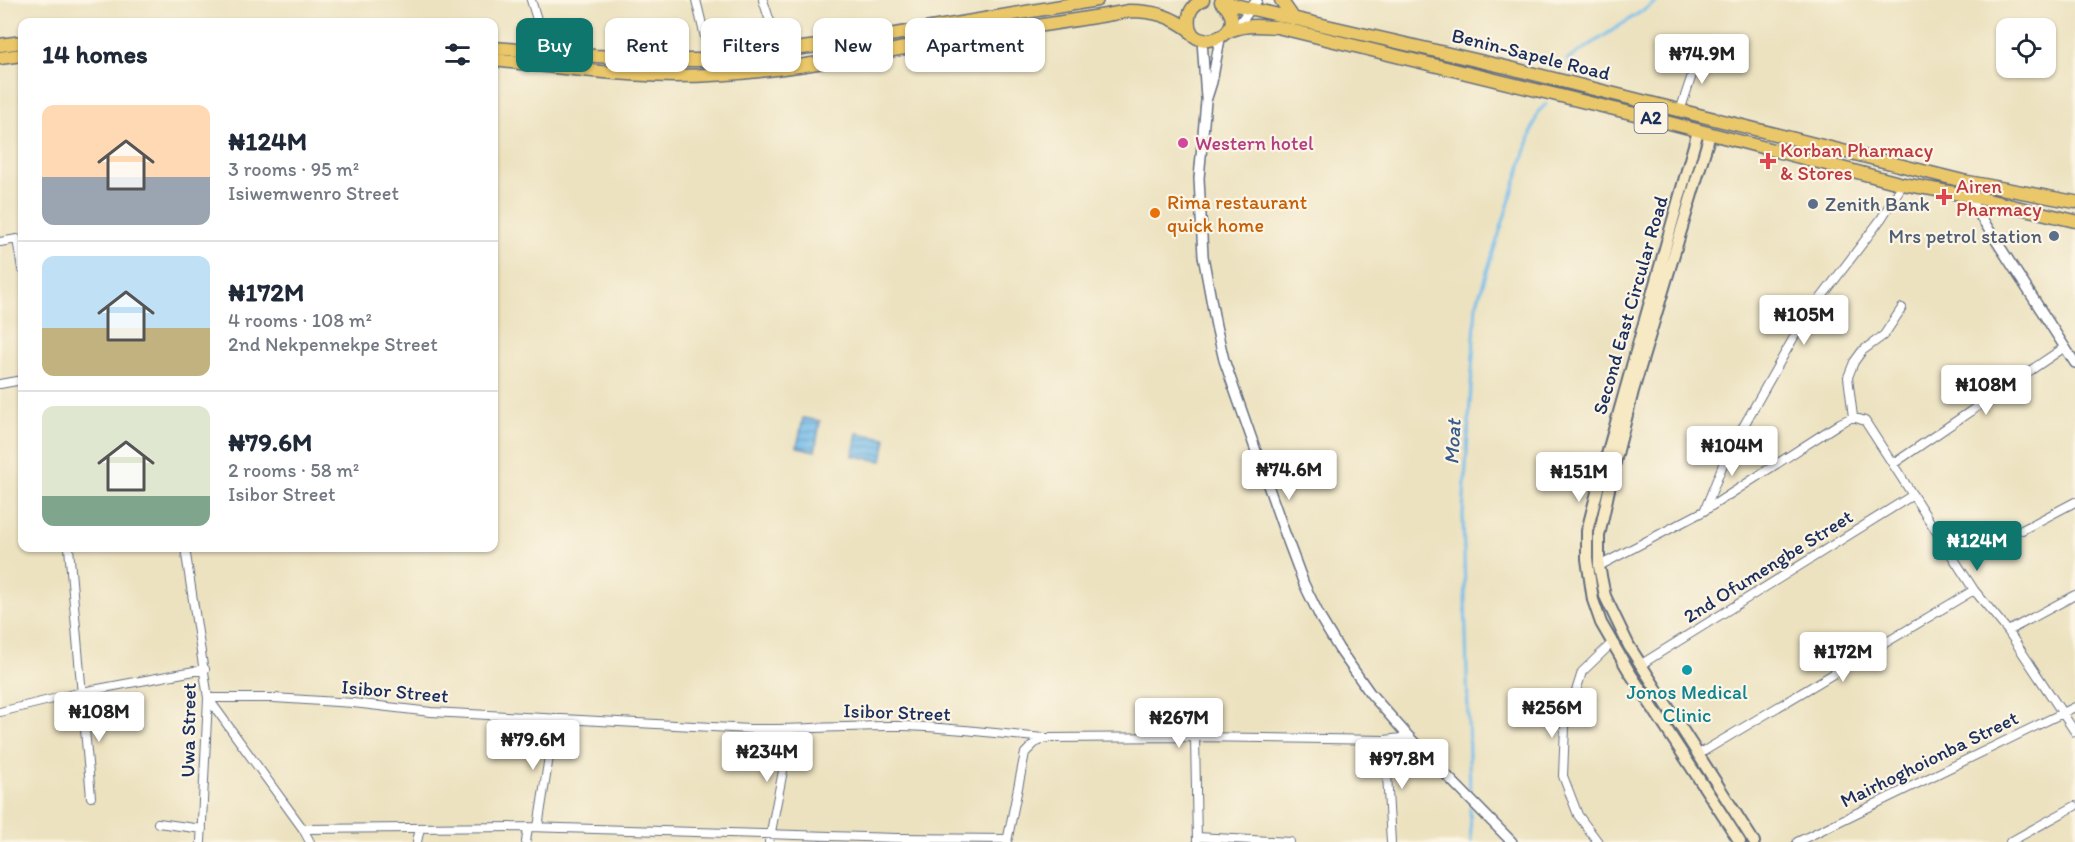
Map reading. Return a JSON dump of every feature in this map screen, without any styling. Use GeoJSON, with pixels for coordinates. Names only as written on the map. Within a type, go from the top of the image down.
{"type":"FeatureCollection","features":[{"type":"Feature","properties":{"kind":"highway"},"geometry":{"type":"LineString","coordinates":[[801,49],[1097,0]]}},
{"type":"Feature","properties":{"kind":"highway"},"geometry":{"type":"LineString","coordinates":[[1191,31],[1190,11],[1194,5],[1203,0]]}},
{"type":"Feature","properties":{"kind":"highway"},"geometry":{"type":"LineString","coordinates":[[1281,0],[1294,19]]}},
{"type":"Feature","properties":{"kind":"highway","name":"Benin-Sapele Road"},"geometry":{"type":"LineString","coordinates":[[1219,1],[1255,4],[1294,19],[1506,67],[1963,181],[2075,202]]}},
{"type":"Feature","properties":{"kind":"highway","name":"A2"},"geometry":{"type":"LineString","coordinates":[[1202,40],[1208,41],[1228,33],[1231,20],[1227,7],[1219,1]]}},
{"type":"Feature","properties":{"kind":"highway"},"geometry":{"type":"LineString","coordinates":[[801,64],[865,56],[1129,11],[1150,11],[1165,15],[1202,40]]}},
{"type":"Feature","properties":{"kind":"highway","name":"Benin-Sapele Road"},"geometry":{"type":"LineString","coordinates":[[1228,33],[1251,25],[1277,27],[1510,82],[1903,184],[1966,195],[2075,221]]}},
{"type":"Feature","properties":{"kind":"highway"},"geometry":{"type":"LineString","coordinates":[[0,45],[18,43]]}},
{"type":"Feature","properties":{"kind":"highway"},"geometry":{"type":"LineString","coordinates":[[498,48],[516,50]]}},
{"type":"Feature","properties":{"kind":"highway"},"geometry":{"type":"LineString","coordinates":[[593,55],[701,60]]}},
{"type":"Feature","properties":{"kind":"highway"},"geometry":{"type":"LineString","coordinates":[[0,58],[18,56]]}},
{"type":"Feature","properties":{"kind":"highway"},"geometry":{"type":"LineString","coordinates":[[498,60],[599,72],[674,76],[745,72]]}},
{"type":"Feature","properties":{"kind":"main road","name":"Second East Circular Road"},"geometry":{"type":"LineString","coordinates":[[1704,133],[1614,466],[1599,536],[1599,567],[1605,596],[1618,626],[1640,665],[1754,842]]}},
{"type":"Feature","properties":{"kind":"main road","name":"Second East Circular Road"},"geometry":{"type":"LineString","coordinates":[[1704,133],[1624,388],[1587,531],[1587,559],[1593,600],[1601,623],[1740,842]]}},
{"type":"Feature","properties":{"kind":"street"},"geometry":{"type":"LineString","coordinates":[[531,0],[537,18]]}},
{"type":"Feature","properties":{"kind":"street"},"geometry":{"type":"LineString","coordinates":[[696,0],[701,21]]}},
{"type":"Feature","properties":{"kind":"street"},"geometry":{"type":"LineString","coordinates":[[764,0],[770,18]]}},
{"type":"Feature","properties":{"kind":"street"},"geometry":{"type":"LineString","coordinates":[[1206,101],[1228,33],[1255,4]]}},
{"type":"Feature","properties":{"kind":"street"},"geometry":{"type":"LineString","coordinates":[[1202,40],[1206,101],[1198,178],[1203,256],[1224,360],[1283,528],[1308,592],[1339,649],[1362,682],[1409,737],[1512,842]]}},
{"type":"Feature","properties":{"kind":"street"},"geometry":{"type":"LineString","coordinates":[[1680,111],[1700,51]]}},
{"type":"Feature","properties":{"kind":"street"},"geometry":{"type":"LineString","coordinates":[[1963,181],[1966,195],[2075,363]]}},
{"type":"Feature","properties":{"kind":"street"},"geometry":{"type":"LineString","coordinates":[[1704,511],[1726,457],[1802,323],[1881,219],[1903,184]]}},
{"type":"Feature","properties":{"kind":"street"},"geometry":{"type":"LineString","coordinates":[[0,242],[18,239]]}},
{"type":"Feature","properties":{"kind":"street"},"geometry":{"type":"LineString","coordinates":[[1853,417],[1848,377],[1854,362],[1862,351],[1884,335],[1902,308]]}},
{"type":"Feature","properties":{"kind":"street"},"geometry":{"type":"LineString","coordinates":[[1893,464],[2065,347]]}},
{"type":"Feature","properties":{"kind":"street"},"geometry":{"type":"LineString","coordinates":[[0,384],[18,381]]}},
{"type":"Feature","properties":{"kind":"street"},"geometry":{"type":"LineString","coordinates":[[1599,567],[1704,511],[1840,423],[1853,417],[1865,421],[1974,591],[2008,632],[2075,732]]}},
{"type":"Feature","properties":{"kind":"street","name":"2nd Ofumengbe Street"},"geometry":{"type":"LineString","coordinates":[[1640,665],[1913,495]]}},
{"type":"Feature","properties":{"kind":"street"},"geometry":{"type":"LineString","coordinates":[[2022,530],[2075,502]]}},
{"type":"Feature","properties":{"kind":"street"},"geometry":{"type":"LineString","coordinates":[[69,552],[91,797]]}},
{"type":"Feature","properties":{"kind":"street","name":"Uwa Street"},"geometry":{"type":"LineString","coordinates":[[186,552],[208,698],[201,842]]}},
{"type":"Feature","properties":{"kind":"street"},"geometry":{"type":"LineString","coordinates":[[1699,754],[1974,591]]}},
{"type":"Feature","properties":{"kind":"street"},"geometry":{"type":"LineString","coordinates":[[2008,632],[2075,595]]}},
{"type":"Feature","properties":{"kind":"street"},"geometry":{"type":"LineString","coordinates":[[1598,842],[1578,815],[1563,776],[1565,726],[1582,672],[1612,643]]}},
{"type":"Feature","properties":{"kind":"street"},"geometry":{"type":"LineString","coordinates":[[0,712],[82,692],[205,669]]}},
{"type":"Feature","properties":{"kind":"street"},"geometry":{"type":"LineString","coordinates":[[208,698],[303,829],[309,842]]}},
{"type":"Feature","properties":{"kind":"street","name":"Isibor Street"},"geometry":{"type":"LineString","coordinates":[[208,698],[274,698],[353,703],[431,712],[790,730],[853,725],[906,726],[1046,738],[1196,736],[1385,740],[1409,737]]}},
{"type":"Feature","properties":{"kind":"street","name":"Mairhoghoionba Street"},"geometry":{"type":"LineString","coordinates":[[1797,842],[2075,706]]}},
{"type":"Feature","properties":{"kind":"street"},"geometry":{"type":"LineString","coordinates":[[538,827],[555,718]]}},
{"type":"Feature","properties":{"kind":"street"},"geometry":{"type":"LineString","coordinates":[[770,839],[790,730]]}},
{"type":"Feature","properties":{"kind":"street"},"geometry":{"type":"LineString","coordinates":[[1196,736],[1197,839],[1290,842]]}},
{"type":"Feature","properties":{"kind":"street"},"geometry":{"type":"LineString","coordinates":[[303,829],[538,827],[770,839],[1007,841],[1025,753],[1035,743],[1046,738]]}},
{"type":"Feature","properties":{"kind":"street"},"geometry":{"type":"LineString","coordinates":[[1385,740],[1391,842]]}},
{"type":"Feature","properties":{"kind":"street"},"geometry":{"type":"LineString","coordinates":[[2010,842],[2075,806]]}},
{"type":"Feature","properties":{"kind":"street"},"geometry":{"type":"LineString","coordinates":[[158,823],[202,829]]}},
{"type":"Feature","properties":{"kind":"street"},"geometry":{"type":"LineString","coordinates":[[526,842],[528,827]]}},
{"type":"Feature","properties":{"kind":"street"},"geometry":{"type":"LineString","coordinates":[[417,842],[420,828]]}},
{"type":"Feature","properties":{"kind":"water"},"geometry":{"type":"Polygon","coordinates":[[[803,418],[820,421],[815,451],[797,447],[803,418]]]}},
{"type":"Feature","properties":{"kind":"water"},"geometry":{"type":"Polygon","coordinates":[[[857,433],[886,438],[882,461],[853,456],[857,433]]]}},
{"type":"Feature","properties":{"kind":"waterway","name":"Moat"},"geometry":{"type":"LineString","coordinates":[[1567,60],[1659,0]]}},
{"type":"Feature","properties":{"kind":"waterway","name":"Moat"},"geometry":{"type":"LineString","coordinates":[[1470,795],[1463,515],[1476,306],[1538,112],[1546,104]]}},
{"type":"Feature","properties":{"kind":"waterway","name":"Moat"},"geometry":{"type":"LineString","coordinates":[[1470,808],[1471,842]]}},
{"type":"Feature","properties":{"kind":"place","name":"Western hotel"},"geometry":{"type":"Point","coordinates":[1183,143]}},
{"type":"Feature","properties":{"kind":"place","name":"Korban Pharmacy & Stores"},"geometry":{"type":"Point","coordinates":[1768,161]}},
{"type":"Feature","properties":{"kind":"place","name":"Airen Pharmacy"},"geometry":{"type":"Point","coordinates":[1944,197]}},
{"type":"Feature","properties":{"kind":"place","name":"Zenith Bank"},"geometry":{"type":"Point","coordinates":[1813,204]}},
{"type":"Feature","properties":{"kind":"place","name":"Rima restaurant quick home"},"geometry":{"type":"Point","coordinates":[1155,213]}},
{"type":"Feature","properties":{"kind":"place","name":"Mrs petrol station"},"geometry":{"type":"Point","coordinates":[2054,236]}},
{"type":"Feature","properties":{"kind":"place","name":"Jonos Medical Clinic"},"geometry":{"type":"Point","coordinates":[1687,670]}}]}
